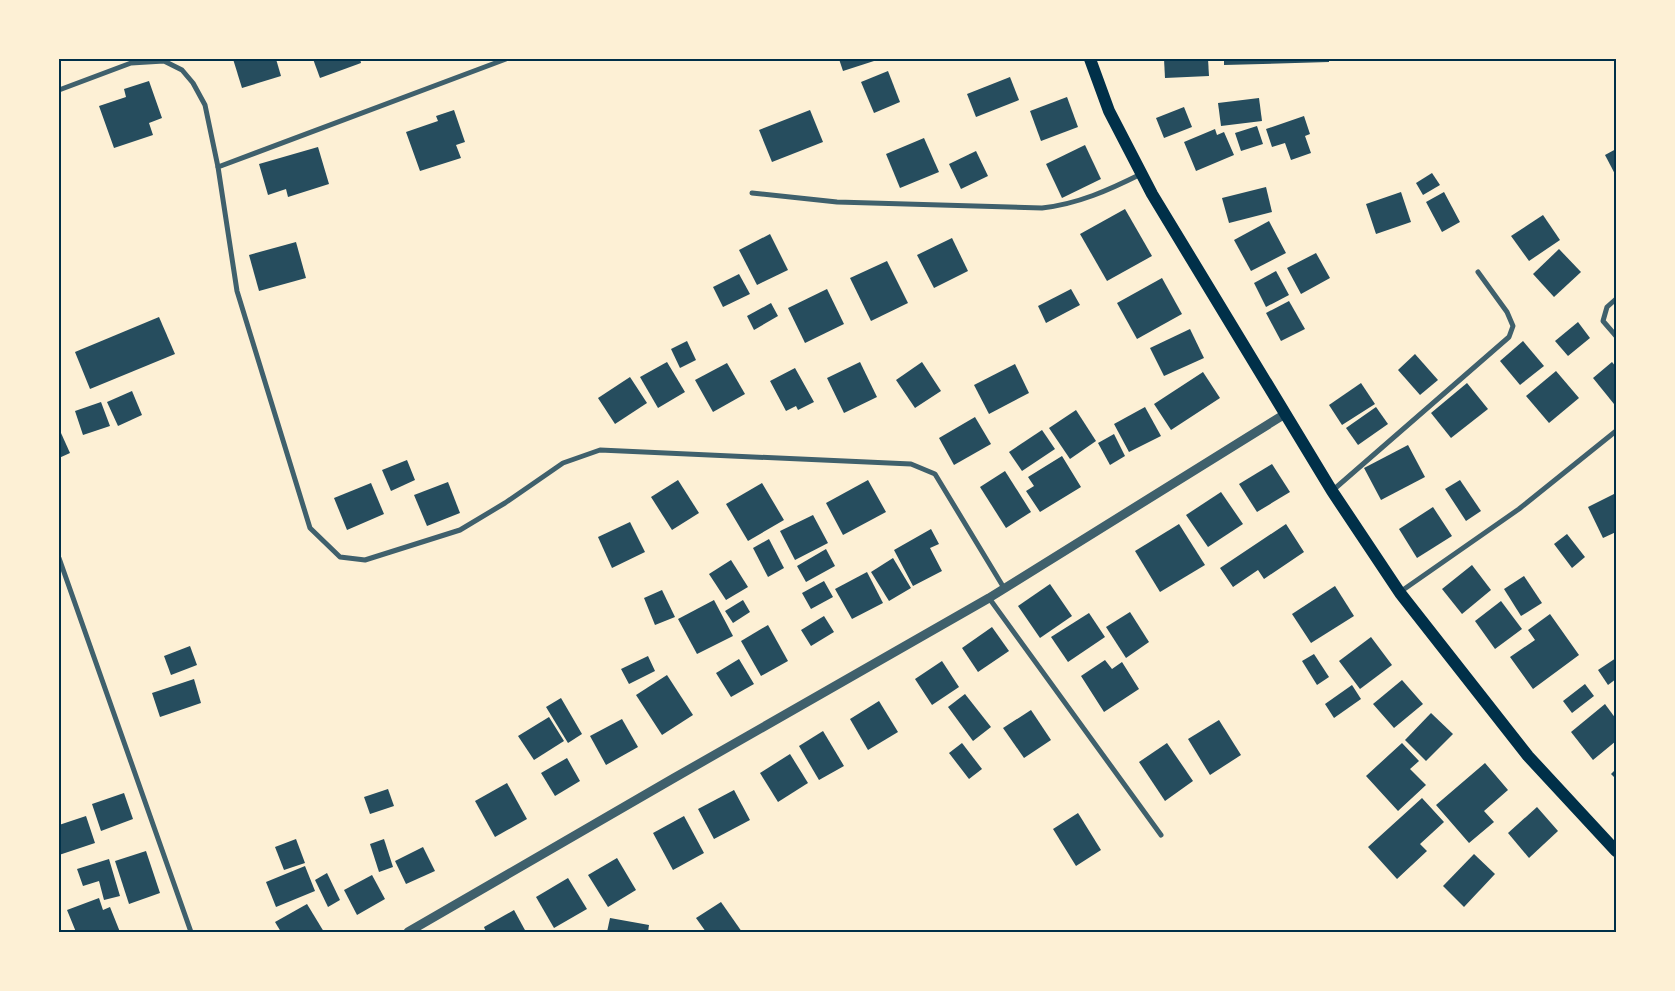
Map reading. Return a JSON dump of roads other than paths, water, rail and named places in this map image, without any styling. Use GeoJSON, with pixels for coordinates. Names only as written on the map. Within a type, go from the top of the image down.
{"type":"FeatureCollection","features":[{"type":"Feature","properties":{"kind":"main road"},"geometry":{"type":"LineString","coordinates":[[1090,59],[1109,111],[1142,174],[1228,322],[1332,492],[1400,592],[1528,756],[1616,851]]}},
{"type":"Feature","properties":{"kind":"street"},"geometry":{"type":"LineString","coordinates":[[218,167],[506,59]]}},
{"type":"Feature","properties":{"kind":"street"},"geometry":{"type":"LineString","coordinates":[[59,90],[131,63],[164,61],[182,70],[194,83],[204,106],[218,167],[237,291],[307,519],[310,528],[340,557],[365,560],[460,530],[505,503],[562,463],[600,450],[911,464],[936,474],[1004,588]]}},
{"type":"Feature","properties":{"kind":"street"},"geometry":{"type":"LineString","coordinates":[[752,193],[837,202],[1042,208],[1063,206],[1097,195],[1142,174]]}},
{"type":"Feature","properties":{"kind":"street"},"geometry":{"type":"LineString","coordinates":[[1332,492],[1509,336],[1513,326],[1507,312],[1478,272]]}},
{"type":"Feature","properties":{"kind":"street"},"geometry":{"type":"LineString","coordinates":[[1616,298],[1607,307],[1604,321],[1616,336]]}},
{"type":"Feature","properties":{"kind":"street"},"geometry":{"type":"LineString","coordinates":[[408,932],[989,598],[1285,414]]}},
{"type":"Feature","properties":{"kind":"street"},"geometry":{"type":"LineString","coordinates":[[1400,592],[1519,509],[1616,431]]}},
{"type":"Feature","properties":{"kind":"street"},"geometry":{"type":"LineString","coordinates":[[59,558],[191,932]]}},
{"type":"Feature","properties":{"kind":"street"},"geometry":{"type":"LineString","coordinates":[[989,598],[1161,835]]}}]}
